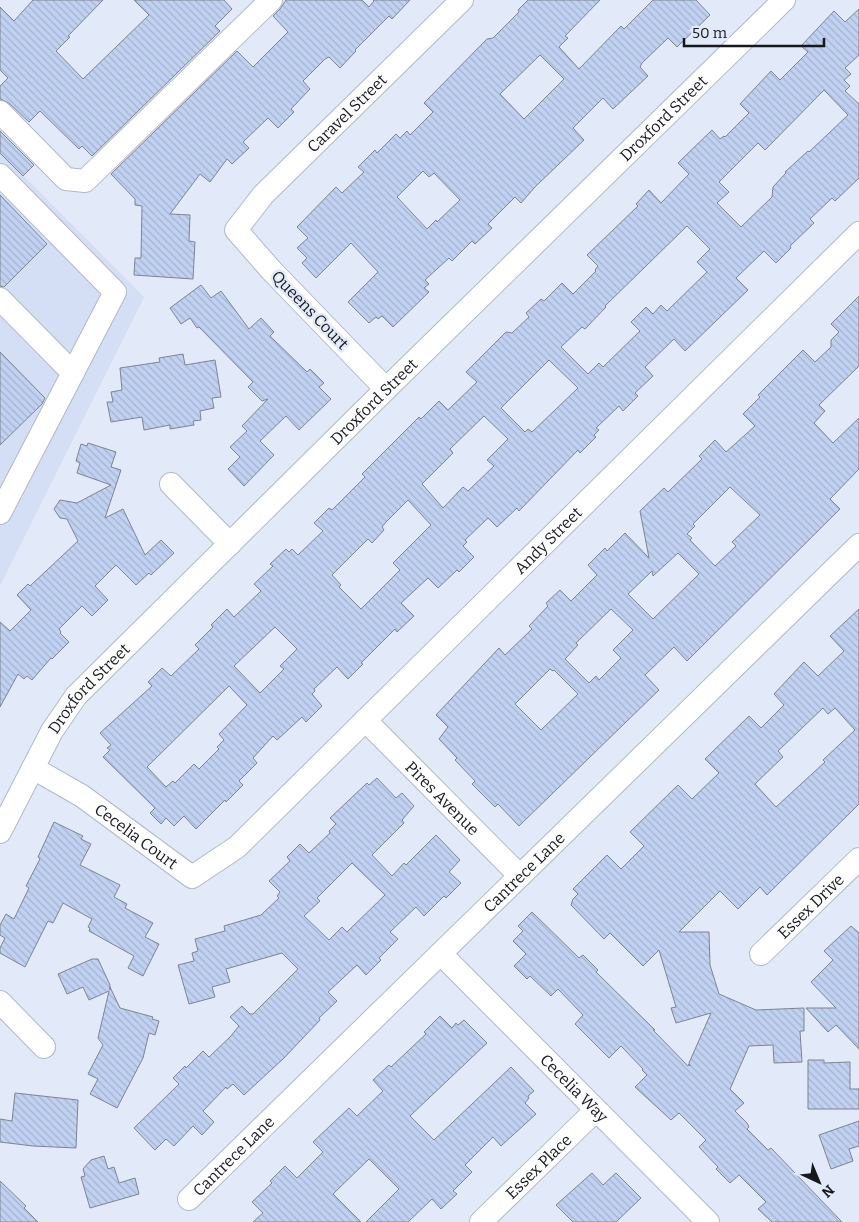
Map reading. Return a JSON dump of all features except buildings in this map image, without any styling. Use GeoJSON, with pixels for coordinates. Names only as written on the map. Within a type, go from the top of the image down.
{"type":"FeatureCollection","features":[{"type":"Feature","properties":{"kind":"street"},"geometry":{"type":"LineString","coordinates":[[0,112],[66,179],[85,181],[271,0]]}},
{"type":"Feature","properties":{"kind":"street","name":"Caravel Street"},"geometry":{"type":"LineString","coordinates":[[236,230],[263,195],[462,0]]}},
{"type":"Feature","properties":{"kind":"street","name":"Droxford Street"},"geometry":{"type":"LineString","coordinates":[[0,832],[52,732],[76,696],[386,389],[784,0]]}},
{"type":"Feature","properties":{"kind":"street"},"geometry":{"type":"LineString","coordinates":[[0,175],[115,292],[0,513]]}},
{"type":"Feature","properties":{"kind":"street","name":"Queens Court"},"geometry":{"type":"LineString","coordinates":[[236,230],[272,271],[386,389]]}},
{"type":"Feature","properties":{"kind":"street","name":"Andy Street"},"geometry":{"type":"LineString","coordinates":[[238,847],[859,233]]}},
{"type":"Feature","properties":{"kind":"street"},"geometry":{"type":"LineString","coordinates":[[0,299],[73,373]]}},
{"type":"Feature","properties":{"kind":"street"},"geometry":{"type":"LineString","coordinates":[[171,484],[230,544]]}},
{"type":"Feature","properties":{"kind":"street","name":"Cantrece Lane"},"geometry":{"type":"LineString","coordinates":[[189,1199],[859,545]]}},
{"type":"Feature","properties":{"kind":"street","name":"Pires Avenue"},"geometry":{"type":"LineString","coordinates":[[365,720],[520,876]]}},
{"type":"Feature","properties":{"kind":"street","name":"Cecelia Court"},"geometry":{"type":"LineString","coordinates":[[33,768],[82,796],[192,877],[238,847]]}},
{"type":"Feature","properties":{"kind":"street","name":"Essex Drive"},"geometry":{"type":"LineString","coordinates":[[761,954],[859,859]]}},
{"type":"Feature","properties":{"kind":"street","name":"Cecelia Way"},"geometry":{"type":"LineString","coordinates":[[441,954],[708,1222]]}},
{"type":"Feature","properties":{"kind":"street"},"geometry":{"type":"LineString","coordinates":[[0,1002],[44,1047]]}},
{"type":"Feature","properties":{"kind":"street","name":"Essex Place"},"geometry":{"type":"LineString","coordinates":[[481,1222],[596,1110]]}},
{"type":"Feature","properties":{"kind":"shaded area"},"geometry":{"type":"Polygon","coordinates":[[[0,152],[144,297],[0,586],[0,152]]]}}]}
